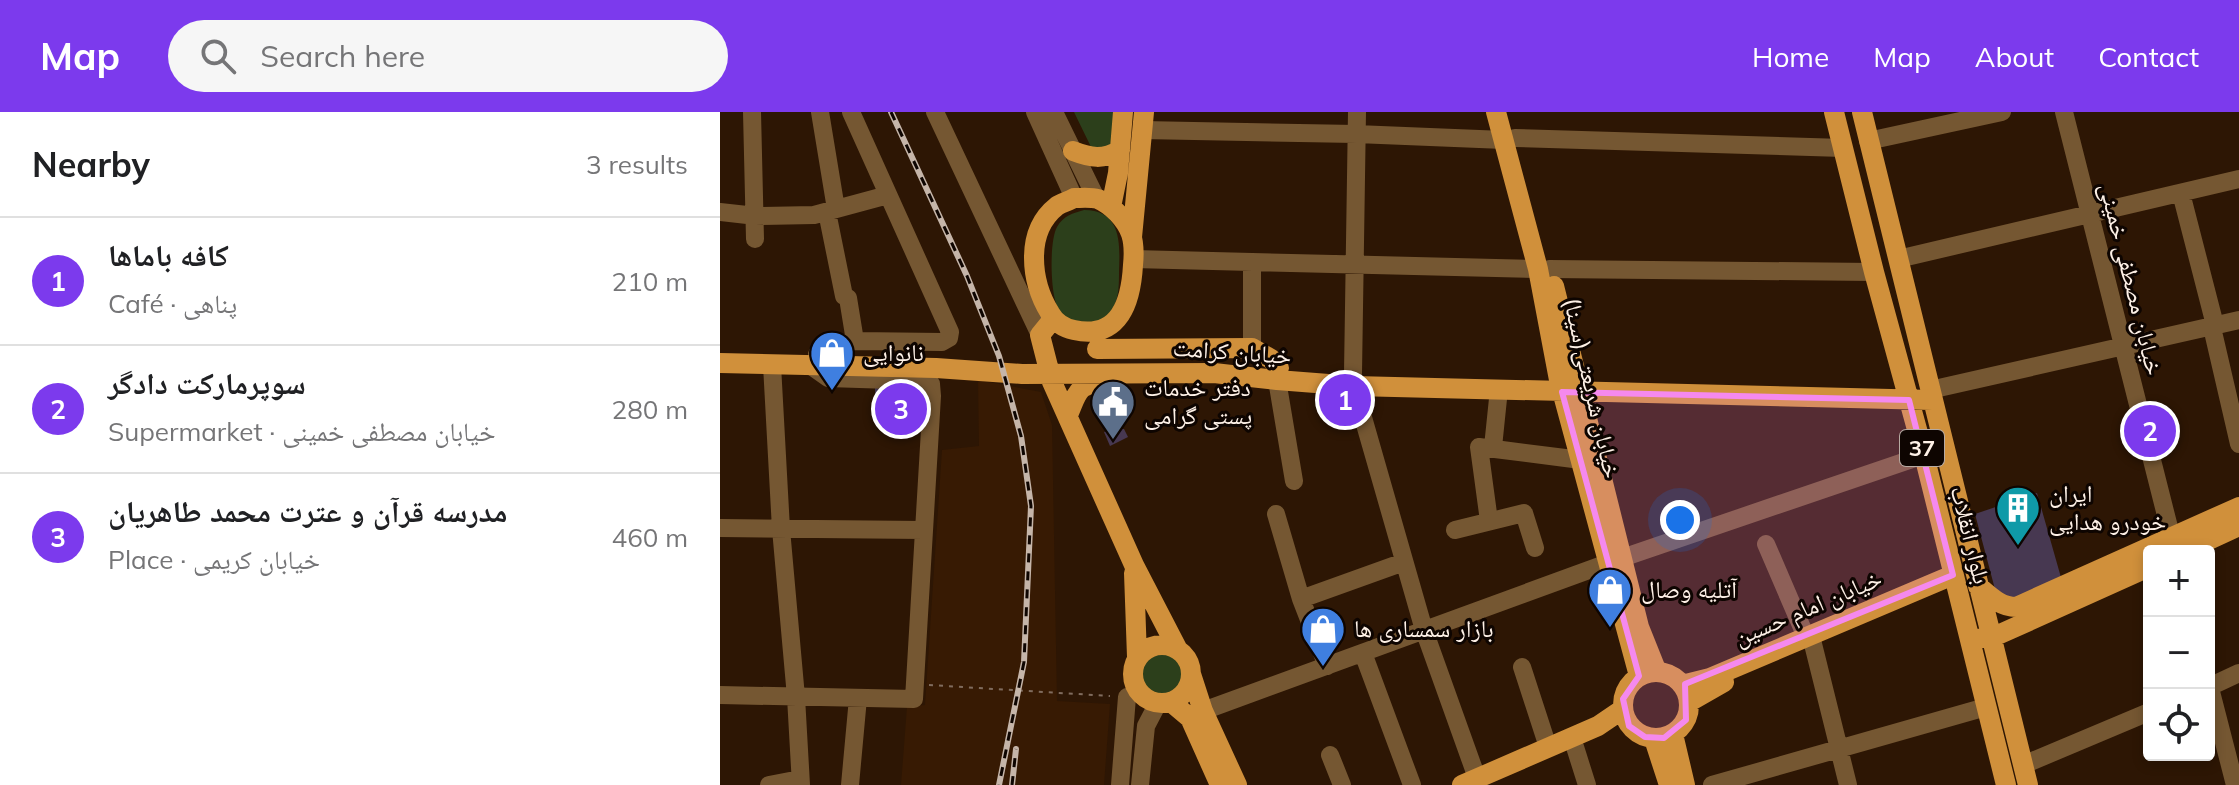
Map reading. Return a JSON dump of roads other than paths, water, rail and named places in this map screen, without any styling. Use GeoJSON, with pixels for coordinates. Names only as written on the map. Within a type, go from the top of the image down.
{"type":"FeatureCollection","features":[{"type":"Feature","properties":{"kind":"main road"},"geometry":{"type":"LineString","coordinates":[[1103,202],[1120,150],[1123,112]]}},
{"type":"Feature","properties":{"kind":"main road","name":"خیابان شریعتی(سینا)"},"geometry":{"type":"LineString","coordinates":[[1496,112],[1509,139],[1615,560]]}},
{"type":"Feature","properties":{"kind":"main road","name":"خیابان شریعتی(سینا)"},"geometry":{"type":"LineString","coordinates":[[1508,112],[1509,139]]}},
{"type":"Feature","properties":{"kind":"main road","name":"بلوار انقلاب"},"geometry":{"type":"LineString","coordinates":[[1834,112],[2006,785]]}},
{"type":"Feature","properties":{"kind":"main road","name":"بلوار انقلاب"},"geometry":{"type":"LineString","coordinates":[[1862,112],[2026,775]]}},
{"type":"Feature","properties":{"kind":"main road"},"geometry":{"type":"LineString","coordinates":[[1062,380],[1095,351],[1125,309],[1132,288],[1132,237],[1143,121]]}},
{"type":"Feature","properties":{"kind":"main road"},"geometry":{"type":"LineString","coordinates":[[1073,151],[1101,158],[1120,150]]}},
{"type":"Feature","properties":{"kind":"main road"},"geometry":{"type":"LineString","coordinates":[[1132,237],[1125,223],[1103,202],[1074,198],[1057,206],[1036,238],[1035,275],[1046,335],[1062,380],[1068,415],[1134,565],[1177,648],[1190,664],[1203,711],[1237,785]]}},
{"type":"Feature","properties":{"kind":"main road"},"geometry":{"type":"LineString","coordinates":[[1046,335],[1067,328],[1084,332],[1112,325]]}},
{"type":"Feature","properties":{"kind":"main road"},"geometry":{"type":"LineString","coordinates":[[1068,415],[1078,392],[1086,384],[1247,383],[1278,374],[1271,359],[1252,348],[1095,351]]}},
{"type":"Feature","properties":{"kind":"main road","name":"خیابان کرامت"},"geometry":{"type":"LineString","coordinates":[[720,353],[814,360]]}},
{"type":"Feature","properties":{"kind":"main road","name":"خیابان کرامت"},"geometry":{"type":"LineString","coordinates":[[720,363],[772,365],[814,360],[936,357],[1021,363],[1216,361],[1278,374],[1499,389],[1569,385]]}},
{"type":"Feature","properties":{"kind":"main road","name":"خیابان کرامت"},"geometry":{"type":"LineString","coordinates":[[1354,379],[1931,395]]}},
{"type":"Feature","properties":{"kind":"main road","name":"خیابان شریعتی(سینا)"},"geometry":{"type":"LineString","coordinates":[[1569,385],[1581,460],[1639,627],[1648,674]]}},
{"type":"Feature","properties":{"kind":"main road"},"geometry":{"type":"LineString","coordinates":[[2179,545],[2239,507]]}},
{"type":"Feature","properties":{"kind":"main road"},"geometry":{"type":"LineString","coordinates":[[2180,545],[2239,526]]}},
{"type":"Feature","properties":{"kind":"main road"},"geometry":{"type":"LineString","coordinates":[[1978,586],[1999,603],[2016,607],[2143,559]]}},
{"type":"Feature","properties":{"kind":"main road"},"geometry":{"type":"LineString","coordinates":[[1134,565],[1137,657]]}},
{"type":"Feature","properties":{"kind":"main road"},"geometry":{"type":"LineString","coordinates":[[1969,639],[1991,638],[2143,570]]}},
{"type":"Feature","properties":{"kind":"main road","name":"خیابان امام حسین"},"geometry":{"type":"LineString","coordinates":[[1686,693],[1714,687],[1810,641],[1954,579]]}},
{"type":"Feature","properties":{"kind":"main road"},"geometry":{"type":"LineString","coordinates":[[1177,648],[1155,645],[1137,657],[1133,667],[1137,691],[1146,699],[1164,702],[1190,718],[1220,785]]}},
{"type":"Feature","properties":{"kind":"main road"},"geometry":{"type":"LineString","coordinates":[[1164,702],[1182,695],[1191,674]]}},
{"type":"Feature","properties":{"kind":"main road"},"geometry":{"type":"LineString","coordinates":[[1648,674],[1667,674],[1686,693],[1686,720],[1664,736],[1645,737],[1626,717],[1623,699],[1626,690],[1648,674]]}},
{"type":"Feature","properties":{"kind":"main road"},"geometry":{"type":"LineString","coordinates":[[1474,783],[1548,747],[1626,717]]}},
{"type":"Feature","properties":{"kind":"main road"},"geometry":{"type":"LineString","coordinates":[[1474,783],[1575,747],[1602,734],[1626,717]]}},
{"type":"Feature","properties":{"kind":"main road"},"geometry":{"type":"LineString","coordinates":[[1664,736],[1669,785]]}},
{"type":"Feature","properties":{"kind":"main road"},"geometry":{"type":"LineString","coordinates":[[1664,736],[1685,785]]}},
{"type":"Feature","properties":{"kind":"street"},"geometry":{"type":"LineString","coordinates":[[752,112],[755,239]]}},
{"type":"Feature","properties":{"kind":"street"},"geometry":{"type":"LineString","coordinates":[[820,112],[844,296],[848,298],[855,341]]}},
{"type":"Feature","properties":{"kind":"street"},"geometry":{"type":"LineString","coordinates":[[720,695],[914,699],[931,384],[922,381],[828,378],[814,360],[828,346],[855,341],[942,342],[949,338],[950,332],[851,112]]}},
{"type":"Feature","properties":{"kind":"street"},"geometry":{"type":"LineString","coordinates":[[935,112],[1046,335]]}},
{"type":"Feature","properties":{"kind":"street"},"geometry":{"type":"LineString","coordinates":[[1035,112],[1074,198]]}},
{"type":"Feature","properties":{"kind":"street"},"geometry":{"type":"LineString","coordinates":[[1054,112],[1103,202]]}},
{"type":"Feature","properties":{"kind":"street"},"geometry":{"type":"LineString","coordinates":[[1357,112],[1354,379],[1424,630],[1474,783]]}},
{"type":"Feature","properties":{"kind":"street"},"geometry":{"type":"LineString","coordinates":[[1868,141],[2002,112]]}},
{"type":"Feature","properties":{"kind":"street","name":"خیابان مصطفی خمینی"},"geometry":{"type":"LineString","coordinates":[[2064,112],[2177,545]]}},
{"type":"Feature","properties":{"kind":"street"},"geometry":{"type":"LineString","coordinates":[[1143,121],[1356,134],[1843,148]]}},
{"type":"Feature","properties":{"kind":"street"},"geometry":{"type":"LineString","coordinates":[[1898,259],[2239,179]]}},
{"type":"Feature","properties":{"kind":"street"},"geometry":{"type":"LineString","coordinates":[[2181,193],[2239,444]]}},
{"type":"Feature","properties":{"kind":"street"},"geometry":{"type":"LineString","coordinates":[[720,212],[756,216],[814,215],[888,195]]}},
{"type":"Feature","properties":{"kind":"street"},"geometry":{"type":"LineString","coordinates":[[1133,259],[1543,269],[1874,272]]}},
{"type":"Feature","properties":{"kind":"street"},"geometry":{"type":"LineString","coordinates":[[1252,262],[1252,348]]}},
{"type":"Feature","properties":{"kind":"street"},"geometry":{"type":"LineString","coordinates":[[2214,331],[2239,320]]}},
{"type":"Feature","properties":{"kind":"street"},"geometry":{"type":"LineString","coordinates":[[1931,395],[2214,331],[2239,330]]}},
{"type":"Feature","properties":{"kind":"street"},"geometry":{"type":"LineString","coordinates":[[769,785],[801,782],[772,365]]}},
{"type":"Feature","properties":{"kind":"street"},"geometry":{"type":"LineString","coordinates":[[1278,374],[1294,481]]}},
{"type":"Feature","properties":{"kind":"street"},"geometry":{"type":"LineString","coordinates":[[1493,447],[1499,389]]}},
{"type":"Feature","properties":{"kind":"street"},"geometry":{"type":"LineString","coordinates":[[1489,521],[1479,447],[1581,460]]}},
{"type":"Feature","properties":{"kind":"street"},"geometry":{"type":"LineString","coordinates":[[1203,711],[1615,560],[1924,455]]}},
{"type":"Feature","properties":{"kind":"street"},"geometry":{"type":"LineString","coordinates":[[1455,530],[1524,513],[1535,548]]}},
{"type":"Feature","properties":{"kind":"street"},"geometry":{"type":"LineString","coordinates":[[1276,514],[1301,599],[1327,666]]}},
{"type":"Feature","properties":{"kind":"street"},"geometry":{"type":"LineString","coordinates":[[720,528],[924,530]]}},
{"type":"Feature","properties":{"kind":"street"},"geometry":{"type":"LineString","coordinates":[[1766,544],[1810,641],[1848,785]]}},
{"type":"Feature","properties":{"kind":"street"},"geometry":{"type":"LineString","coordinates":[[1301,599],[1404,562]]}},
{"type":"Feature","properties":{"kind":"street"},"geometry":{"type":"LineString","coordinates":[[1363,653],[1412,785]]}},
{"type":"Feature","properties":{"kind":"street"},"geometry":{"type":"LineString","coordinates":[[1522,667],[1548,747]]}},
{"type":"Feature","properties":{"kind":"street"},"geometry":{"type":"LineString","coordinates":[[2215,683],[2239,673]]}},
{"type":"Feature","properties":{"kind":"street"},"geometry":{"type":"LineString","coordinates":[[2210,689],[2235,785]]}},
{"type":"Feature","properties":{"kind":"street"},"geometry":{"type":"LineString","coordinates":[[1120,785],[1127,697]]}},
{"type":"Feature","properties":{"kind":"street"},"geometry":{"type":"LineString","coordinates":[[850,785],[858,698]]}},
{"type":"Feature","properties":{"kind":"street"},"geometry":{"type":"LineString","coordinates":[[1140,785],[1146,726],[1164,702]]}},
{"type":"Feature","properties":{"kind":"street"},"geometry":{"type":"LineString","coordinates":[[1712,785],[1986,707]]}},
{"type":"Feature","properties":{"kind":"street"},"geometry":{"type":"LineString","coordinates":[[2026,775],[2143,715]]}},
{"type":"Feature","properties":{"kind":"street"},"geometry":{"type":"LineString","coordinates":[[1575,747],[1587,785]]}},
{"type":"Feature","properties":{"kind":"street"},"geometry":{"type":"LineString","coordinates":[[1330,755],[1342,785]]}},
{"type":"Feature","properties":{"kind":"railway"},"geometry":{"type":"LineString","coordinates":[[891,112],[967,276],[999,356],[1021,436],[1031,506],[1024,662],[999,785]]}},
{"type":"Feature","properties":{"kind":"railway"},"geometry":{"type":"LineString","coordinates":[[1012,785],[1016,749]]}},
{"type":"Feature","properties":{"kind":"place","name":"نانوایی"},"geometry":{"type":"Point","coordinates":[832,392]}},
{"type":"Feature","properties":{"kind":"place","name":"کافه باماها"},"geometry":{"type":"Point","coordinates":[1345,400]}},
{"type":"Feature","properties":{"kind":"place","name":"مدرسه قرآن و عترت محمد طاهریان"},"geometry":{"type":"Point","coordinates":[901,409]}},
{"type":"Feature","properties":{"kind":"place","name":"سوپرمارکت دادگر"},"geometry":{"type":"Point","coordinates":[2150,431]}},
{"type":"Feature","properties":{"kind":"place","name":"دفتر خدمات پستی گرامی"},"geometry":{"type":"Point","coordinates":[1113,441]}},
{"type":"Feature","properties":{"kind":"place","name":"ایران خودرو هدایی"},"geometry":{"type":"Point","coordinates":[2018,547]}},
{"type":"Feature","properties":{"kind":"place","name":"آتلیه وصال"},"geometry":{"type":"Point","coordinates":[1610,629]}},
{"type":"Feature","properties":{"kind":"place","name":"بازار سمساری ها"},"geometry":{"type":"Point","coordinates":[1323,668]}}]}
